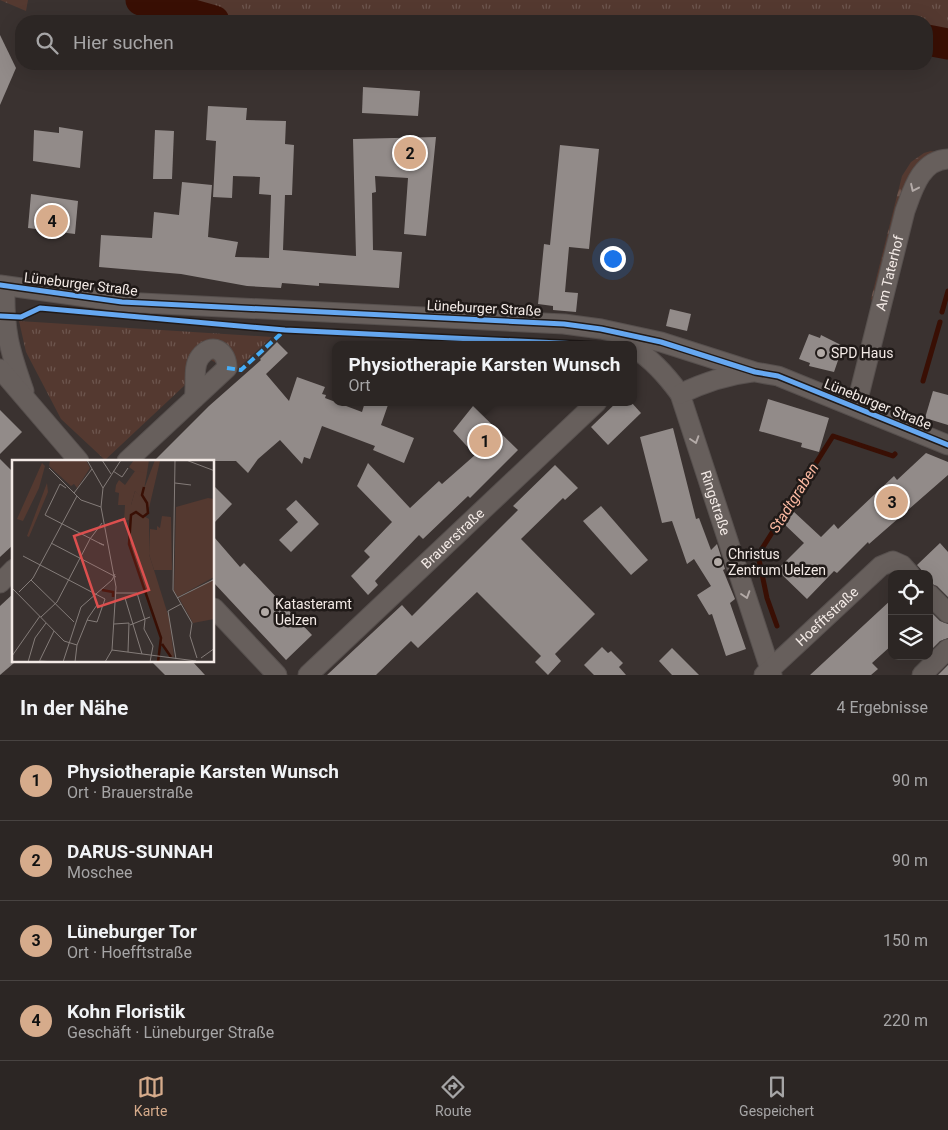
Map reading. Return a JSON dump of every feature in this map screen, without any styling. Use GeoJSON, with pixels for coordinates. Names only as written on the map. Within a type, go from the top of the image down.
{"type":"FeatureCollection","features":[{"type":"Feature","properties":{"kind":"street","name":"Am Taterhof"},"geometry":{"type":"LineString","coordinates":[[856,407],[911,194],[924,170],[939,159],[948,159]]}},
{"type":"Feature","properties":{"kind":"street","name":"Lüneburger Straße"},"geometry":{"type":"LineString","coordinates":[[3,285],[122,302],[456,317],[601,328],[661,342],[755,372],[778,376],[948,445]]}},
{"type":"Feature","properties":{"kind":"street"},"geometry":{"type":"LineString","coordinates":[[3,285],[5,329],[12,358],[27,399]]}},
{"type":"Feature","properties":{"kind":"street"},"geometry":{"type":"LineString","coordinates":[[601,328],[622,341]]}},
{"type":"Feature","properties":{"kind":"street"},"geometry":{"type":"LineString","coordinates":[[638,357],[661,342]]}},
{"type":"Feature","properties":{"kind":"street","name":"Ringstraße"},"geometry":{"type":"LineString","coordinates":[[638,357],[667,376],[680,394],[769,673]]}},
{"type":"Feature","properties":{"kind":"street"},"geometry":{"type":"LineString","coordinates":[[0,369],[78,460]]}},
{"type":"Feature","properties":{"kind":"street","name":"Lüneburger Straße"},"geometry":{"type":"LineString","coordinates":[[680,394],[703,384],[736,374],[755,372]]}},
{"type":"Feature","properties":{"kind":"street"},"geometry":{"type":"LineString","coordinates":[[128,460],[194,399]]}},
{"type":"Feature","properties":{"kind":"street","name":"Brauerstraße"},"geometry":{"type":"LineString","coordinates":[[308,675],[593,406]]}},
{"type":"Feature","properties":{"kind":"street","name":"Hoefftstraße"},"geometry":{"type":"LineString","coordinates":[[769,673],[881,566],[893,561],[902,565],[906,570]]}},
{"type":"Feature","properties":{"kind":"street"},"geometry":{"type":"LineString","coordinates":[[0,582],[12,571]]}},
{"type":"Feature","properties":{"kind":"street"},"geometry":{"type":"LineString","coordinates":[[933,598],[948,614]]}},
{"type":"Feature","properties":{"kind":"street"},"geometry":{"type":"LineString","coordinates":[[215,609],[277,675]]}},
{"type":"Feature","properties":{"kind":"street"},"geometry":{"type":"LineString","coordinates":[[922,675],[948,649]]}},
{"type":"Feature","properties":{"kind":"green space"},"geometry":{"type":"Polygon","coordinates":[[[0,0],[28,0],[26,11],[0,0]]]}},
{"type":"Feature","properties":{"kind":"green space"},"geometry":{"type":"Polygon","coordinates":[[[141,0],[948,0],[948,44],[933,41],[933,15],[193,15],[141,0]]]}},
{"type":"Feature","properties":{"kind":"green space"},"geometry":{"type":"Polygon","coordinates":[[[931,151],[948,155],[937,157],[873,303],[871,299],[902,176],[911,162],[924,153],[931,151]]]}},
{"type":"Feature","properties":{"kind":"green space"},"geometry":{"type":"Polygon","coordinates":[[[19,321],[272,337],[234,372],[205,357],[184,386],[105,460],[61,419],[26,352],[19,321]]]}},
{"type":"Feature","properties":{"kind":"building"},"geometry":{"type":"Polygon","coordinates":[[[0,35],[15,70],[0,105],[0,35]]]}},
{"type":"Feature","properties":{"kind":"building"},"geometry":{"type":"Polygon","coordinates":[[[363,87],[420,91],[418,116],[362,113],[363,87]]]}},
{"type":"Feature","properties":{"kind":"building"},"geometry":{"type":"Polygon","coordinates":[[[208,106],[247,108],[246,120],[286,121],[285,144],[294,145],[292,195],[285,195],[283,250],[356,256],[353,139],[436,137],[426,236],[404,234],[408,178],[375,176],[376,192],[372,193],[373,250],[402,252],[399,288],[319,283],[319,286],[282,283],[281,288],[247,286],[181,274],[99,267],[101,235],[152,238],[154,212],[179,215],[182,182],[212,185],[208,237],[238,242],[235,257],[269,258],[271,195],[259,194],[260,177],[233,176],[232,198],[213,197],[216,141],[206,140],[208,106]]]}},
{"type":"Feature","properties":{"kind":"building"},"geometry":{"type":"Polygon","coordinates":[[[59,127],[83,131],[80,168],[33,161],[34,130],[59,133],[59,127]]]}},
{"type":"Feature","properties":{"kind":"building"},"geometry":{"type":"Polygon","coordinates":[[[155,130],[174,131],[172,179],[153,179],[155,130]]]}},
{"type":"Feature","properties":{"kind":"building"},"geometry":{"type":"Polygon","coordinates":[[[560,145],[599,149],[589,249],[569,247],[565,292],[578,293],[576,312],[553,310],[553,306],[538,304],[544,244],[550,245],[560,145]]]}},
{"type":"Feature","properties":{"kind":"building"},"geometry":{"type":"Polygon","coordinates":[[[31,194],[78,201],[75,234],[28,228],[31,194]]]}},
{"type":"Feature","properties":{"kind":"building"},"geometry":{"type":"Polygon","coordinates":[[[670,309],[691,314],[687,331],[666,326],[670,309]]]}},
{"type":"Feature","properties":{"kind":"building","name":"SPD Haus"},"geometry":{"type":"Polygon","coordinates":[[[809,334],[820,338],[821,335],[843,346],[834,372],[809,366],[810,363],[799,359],[809,334]]]}},
{"type":"Feature","properties":{"kind":"building"},"geometry":{"type":"Polygon","coordinates":[[[277,342],[288,353],[266,374],[289,401],[297,377],[325,387],[322,394],[326,395],[325,398],[332,401],[332,406],[346,406],[362,412],[364,406],[388,406],[381,425],[414,438],[404,463],[373,450],[375,446],[322,426],[310,459],[304,457],[302,464],[280,440],[258,459],[248,473],[236,461],[155,460],[277,342]]]}},
{"type":"Feature","properties":{"kind":"building"},"geometry":{"type":"Polygon","coordinates":[[[933,391],[948,395],[948,425],[925,418],[933,391]]]}},
{"type":"Feature","properties":{"kind":"building"},"geometry":{"type":"Polygon","coordinates":[[[768,399],[829,418],[819,452],[801,447],[802,443],[759,431],[768,399]]]}},
{"type":"Feature","properties":{"kind":"building"},"geometry":{"type":"Polygon","coordinates":[[[473,406],[518,450],[470,498],[468,496],[423,539],[419,535],[375,581],[378,585],[368,595],[351,576],[370,557],[364,551],[392,522],[357,486],[368,463],[410,508],[439,481],[442,484],[475,455],[453,431],[473,406]]]}},
{"type":"Feature","properties":{"kind":"building"},"geometry":{"type":"Polygon","coordinates":[[[613,406],[635,406],[641,413],[608,445],[591,427],[613,406]]]}},
{"type":"Feature","properties":{"kind":"building"},"geometry":{"type":"Polygon","coordinates":[[[0,410],[22,432],[0,454],[0,410]]]}},
{"type":"Feature","properties":{"kind":"building"},"geometry":{"type":"Polygon","coordinates":[[[673,428],[696,519],[699,518],[711,550],[717,544],[725,569],[723,570],[735,599],[730,603],[746,649],[726,656],[712,614],[709,615],[697,595],[711,586],[694,559],[687,564],[672,521],[662,523],[640,437],[673,428]]]}},
{"type":"Feature","properties":{"kind":"building"},"geometry":{"type":"Polygon","coordinates":[[[926,453],[948,462],[948,475],[869,544],[868,542],[837,573],[834,571],[807,599],[777,570],[804,543],[783,523],[793,511],[821,537],[834,524],[838,529],[894,476],[897,480],[926,453]]]}},
{"type":"Feature","properties":{"kind":"building"},"geometry":{"type":"Polygon","coordinates":[[[0,459],[12,471],[12,546],[0,557],[0,459]]]}},
{"type":"Feature","properties":{"kind":"building"},"geometry":{"type":"Polygon","coordinates":[[[555,465],[578,488],[565,500],[563,498],[521,539],[595,614],[555,654],[561,661],[548,675],[535,662],[541,656],[477,592],[418,648],[411,641],[376,675],[327,675],[402,605],[412,616],[518,510],[513,506],[555,465]]]}},
{"type":"Feature","properties":{"kind":"building"},"geometry":{"type":"Polygon","coordinates":[[[215,487],[232,504],[215,522],[215,487]]]}},
{"type":"Feature","properties":{"kind":"building"},"geometry":{"type":"Polygon","coordinates":[[[296,500],[319,524],[291,552],[279,540],[298,522],[286,509],[296,500]]]}},
{"type":"Feature","properties":{"kind":"building"},"geometry":{"type":"Polygon","coordinates":[[[601,506],[648,560],[631,575],[583,521],[601,506]]]}},
{"type":"Feature","properties":{"kind":"building","name":"Katasteramt Uelzen"},"geometry":{"type":"Polygon","coordinates":[[[215,538],[240,567],[244,563],[312,635],[286,660],[215,584],[215,538]]]}},
{"type":"Feature","properties":{"kind":"building"},"geometry":{"type":"Polygon","coordinates":[[[940,543],[948,552],[948,597],[933,584],[933,570],[921,570],[917,565],[940,543]]]}},
{"type":"Feature","properties":{"kind":"building"},"geometry":{"type":"Polygon","coordinates":[[[12,595],[12,662],[14,663],[0,675],[0,606],[12,595]]]}},
{"type":"Feature","properties":{"kind":"building"},"geometry":{"type":"Polygon","coordinates":[[[888,603],[888,649],[872,663],[878,669],[871,675],[810,675],[888,603]]]}},
{"type":"Feature","properties":{"kind":"building"},"geometry":{"type":"Polygon","coordinates":[[[933,614],[940,621],[948,624],[948,638],[940,641],[933,648],[933,614]]]}},
{"type":"Feature","properties":{"kind":"building"},"geometry":{"type":"Polygon","coordinates":[[[602,647],[608,653],[611,651],[623,663],[619,667],[626,675],[594,675],[584,665],[602,647]]]}},
{"type":"Feature","properties":{"kind":"building"},"geometry":{"type":"Polygon","coordinates":[[[672,648],[699,675],[672,675],[659,661],[672,648]]]}},
{"type":"Feature","properties":{"kind":"building"},"geometry":{"type":"Polygon","coordinates":[[[152,662],[193,662],[205,675],[165,675],[152,662]]]}},
{"type":"Feature","properties":{"kind":"building"},"geometry":{"type":"Polygon","coordinates":[[[948,665],[948,675],[938,675],[948,665]]]}},
{"type":"Feature","properties":{"kind":"waterway"},"geometry":{"type":"LineString","coordinates":[[141,0],[193,15]]}},
{"type":"Feature","properties":{"kind":"waterway"},"geometry":{"type":"LineString","coordinates":[[933,41],[948,44]]}},
{"type":"Feature","properties":{"kind":"waterway","name":"Stadtgraben"},"geometry":{"type":"LineString","coordinates":[[942,312],[948,291]]}},
{"type":"Feature","properties":{"kind":"waterway","name":"Stadtgraben"},"geometry":{"type":"LineString","coordinates":[[923,381],[940,322]]}},
{"type":"Feature","properties":{"kind":"waterway","name":"Stadtgraben"},"geometry":{"type":"LineString","coordinates":[[777,626],[767,598],[758,555],[833,436],[893,456],[895,454]]}},
{"type":"Feature","properties":{"kind":"marked path"},"geometry":{"type":"LineString","coordinates":[[227,368],[241,370],[285,330]]}},
{"type":"Feature","properties":{"kind":"cycle path"},"geometry":{"type":"LineString","coordinates":[[0,285],[122,302],[564,324],[601,329],[661,342],[755,372],[778,376],[948,445]]}},
{"type":"Feature","properties":{"kind":"cycle path"},"geometry":{"type":"LineString","coordinates":[[0,316],[21,317],[40,308],[285,330],[516,341]]}},
{"type":"Feature","properties":{"kind":"place","name":"DARUS-SUNNAH"},"geometry":{"type":"Point","coordinates":[410,153]}},
{"type":"Feature","properties":{"kind":"place","name":"Kohn Floristik"},"geometry":{"type":"Point","coordinates":[52,221]}},
{"type":"Feature","properties":{"kind":"place","name":"SPD Haus"},"geometry":{"type":"Point","coordinates":[821,353]}},
{"type":"Feature","properties":{"kind":"place","name":"Physiotherapie Karsten Wunsch"},"geometry":{"type":"Point","coordinates":[485,441]}},
{"type":"Feature","properties":{"kind":"place","name":"Lüneburger Tor"},"geometry":{"type":"Point","coordinates":[892,502]}},
{"type":"Feature","properties":{"kind":"place","name":"Christus Zentrum Uelzen"},"geometry":{"type":"Point","coordinates":[718,562]}},
{"type":"Feature","properties":{"kind":"place","name":"Katasteramt Uelzen"},"geometry":{"type":"Point","coordinates":[265,612]}}]}
